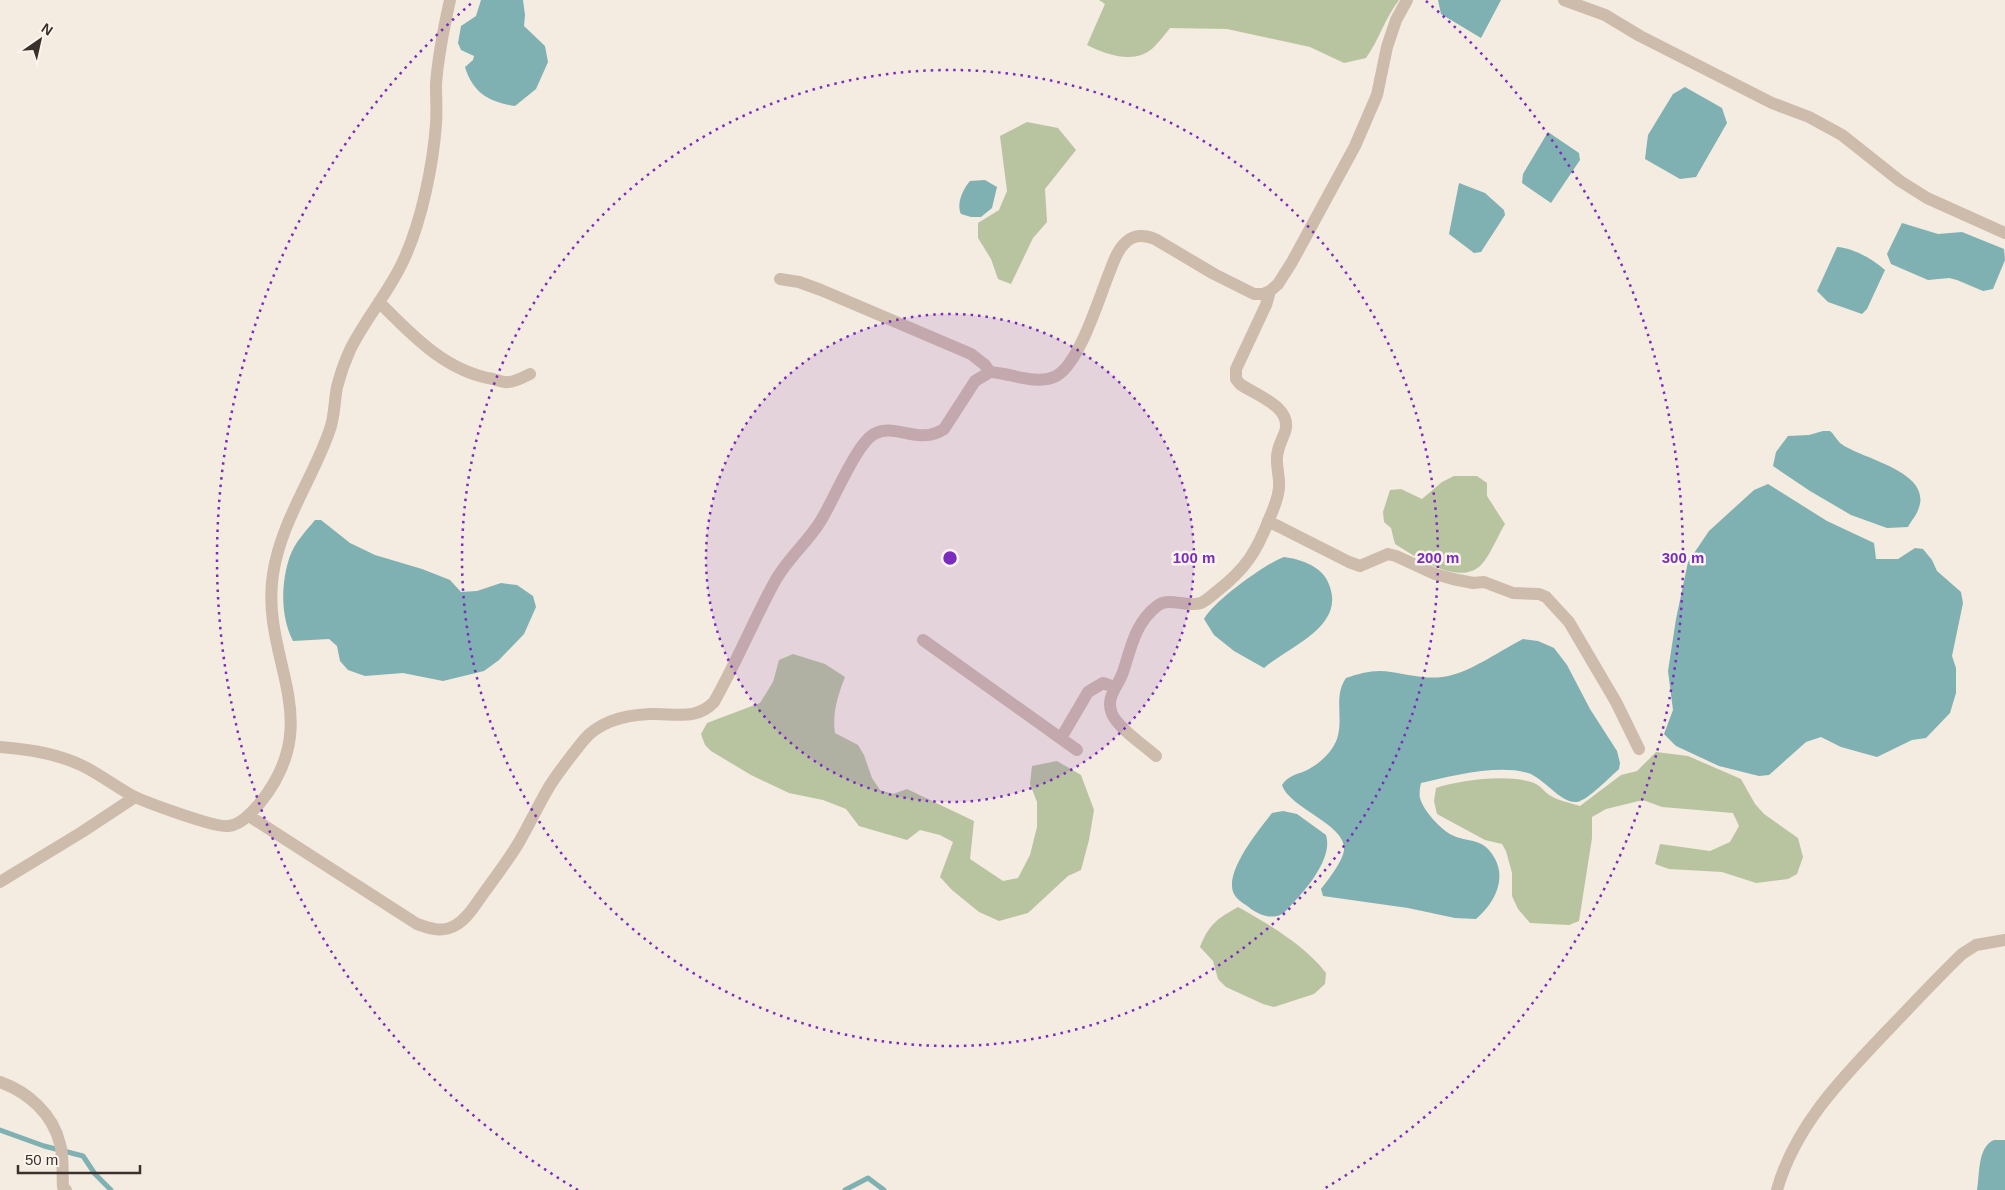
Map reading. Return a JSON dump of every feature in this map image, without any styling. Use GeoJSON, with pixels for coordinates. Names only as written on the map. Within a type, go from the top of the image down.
{"type":"FeatureCollection","features":[{"type":"Feature","properties":{"kind":"street"},"geometry":{"type":"LineString","coordinates":[[0,747],[58,756],[85,766],[135,797],[199,820],[229,827],[249,816],[265,796],[286,758],[289,746],[290,710],[275,630],[272,600],[272,577],[278,547],[290,516],[321,456],[331,428],[337,386],[350,350],[406,256],[432,162],[436,121],[436,84],[450,0]]}},
{"type":"Feature","properties":{"kind":"street"},"geometry":{"type":"LineString","coordinates":[[249,816],[417,924],[440,930],[457,924],[470,912],[492,881],[518,844],[549,788],[584,740],[594,730],[605,723],[622,718],[650,714],[677,715],[700,713],[707,710],[714,702],[775,582],[820,521],[861,447],[873,434],[889,431],[919,436],[937,434],[944,429],[975,381],[990,372],[1044,380],[1061,374],[1075,356],[1117,254],[1129,239],[1137,236],[1145,235],[1155,239],[1214,274],[1254,294],[1263,294],[1278,284],[1292,262],[1355,146],[1377,95],[1381,70],[1396,20],[1407,0]]}},
{"type":"Feature","properties":{"kind":"street"},"geometry":{"type":"LineString","coordinates":[[1564,0],[1605,15],[1640,36],[1772,103],[1809,117],[1842,135],[1900,181],[1927,198],[2005,233]]}},
{"type":"Feature","properties":{"kind":"street"},"geometry":{"type":"LineString","coordinates":[[780,279],[799,282],[821,290],[971,354],[985,365],[990,372]]}},
{"type":"Feature","properties":{"kind":"street"},"geometry":{"type":"LineString","coordinates":[[1156,756],[1130,734],[1112,715],[1110,699],[1114,687],[1122,675],[1134,635],[1143,620],[1158,605],[1168,602],[1191,606],[1203,603],[1243,568],[1258,548],[1280,487],[1276,459],[1287,425],[1286,418],[1275,406],[1240,384],[1236,379],[1236,369],[1266,304],[1270,291]]}},
{"type":"Feature","properties":{"kind":"street"},"geometry":{"type":"LineString","coordinates":[[379,302],[398,323],[428,348],[460,370],[482,378],[508,382],[530,374]]}},
{"type":"Feature","properties":{"kind":"street"},"geometry":{"type":"LineString","coordinates":[[1268,521],[1360,566],[1388,554],[1453,580],[1473,583],[1484,582],[1513,593],[1539,594],[1546,597],[1569,622],[1620,709],[1639,749]]}},
{"type":"Feature","properties":{"kind":"street"},"geometry":{"type":"LineString","coordinates":[[923,640],[1077,750]]}},
{"type":"Feature","properties":{"kind":"street"},"geometry":{"type":"LineString","coordinates":[[1061,738],[1088,692],[1103,683],[1114,687]]}},
{"type":"Feature","properties":{"kind":"street"},"geometry":{"type":"LineString","coordinates":[[0,882],[135,797]]}},
{"type":"Feature","properties":{"kind":"street"},"geometry":{"type":"LineString","coordinates":[[1779,1189],[1783,1169],[1819,1106],[1868,1051],[1962,954],[1976,945],[2005,940]]}},
{"type":"Feature","properties":{"kind":"street"},"geometry":{"type":"LineString","coordinates":[[0,1082],[24,1093],[40,1106],[54,1125],[61,1145],[63,1187],[66,1190]]}},
{"type":"Feature","properties":{"kind":"green space"},"geometry":{"type":"Polygon","coordinates":[[[1099,0],[1399,0],[1366,58],[1344,63],[1310,47],[1227,29],[1170,28],[1156,45],[1139,56],[1112,55],[1087,45],[1105,4],[1099,0]]]}},
{"type":"Feature","properties":{"kind":"green space"},"geometry":{"type":"Polygon","coordinates":[[[1027,122],[1058,128],[1076,150],[1045,189],[1047,222],[1033,238],[1011,284],[998,279],[991,259],[978,238],[978,223],[999,210],[1007,191],[1000,136],[1027,122]]]}},
{"type":"Feature","properties":{"kind":"green space"},"geometry":{"type":"Polygon","coordinates":[[[1454,476],[1477,476],[1487,483],[1487,496],[1505,524],[1481,565],[1472,571],[1461,573],[1438,568],[1395,544],[1391,528],[1384,522],[1383,512],[1390,490],[1401,489],[1422,499],[1442,482],[1454,476]]]}},
{"type":"Feature","properties":{"kind":"green space"},"geometry":{"type":"Polygon","coordinates":[[[793,654],[825,664],[845,677],[835,711],[835,733],[858,745],[864,755],[872,778],[880,790],[893,794],[907,789],[974,821],[970,859],[1003,881],[1018,878],[1030,855],[1037,827],[1037,802],[1030,784],[1032,766],[1057,761],[1081,775],[1094,810],[1081,870],[1068,876],[1028,913],[999,921],[979,912],[952,890],[940,877],[953,842],[940,835],[920,830],[907,840],[859,826],[846,809],[823,800],[789,793],[751,775],[711,751],[705,745],[701,734],[707,723],[760,703],[773,682],[779,660],[793,654]]]}},
{"type":"Feature","properties":{"kind":"green space"},"geometry":{"type":"Polygon","coordinates":[[[1656,752],[1688,756],[1741,779],[1755,804],[1764,814],[1798,838],[1803,857],[1797,874],[1788,879],[1756,883],[1722,872],[1669,869],[1655,864],[1660,844],[1710,851],[1730,842],[1739,826],[1733,813],[1662,807],[1643,800],[1606,809],[1592,817],[1592,838],[1579,921],[1569,925],[1530,923],[1518,909],[1512,896],[1512,873],[1502,844],[1485,840],[1437,814],[1434,801],[1436,788],[1458,782],[1500,778],[1536,784],[1554,798],[1580,806],[1621,775],[1637,771],[1656,752]]]}},
{"type":"Feature","properties":{"kind":"green space"},"geometry":{"type":"Polygon","coordinates":[[[1238,907],[1274,928],[1307,953],[1326,973],[1325,984],[1314,994],[1274,1007],[1226,987],[1218,979],[1213,961],[1200,947],[1210,927],[1224,915],[1238,907]]]}},
{"type":"Feature","properties":{"kind":"water"},"geometry":{"type":"Polygon","coordinates":[[[481,0],[523,0],[524,26],[545,46],[548,62],[536,89],[515,106],[497,102],[483,95],[473,84],[465,67],[473,60],[474,56],[461,50],[458,43],[461,26],[476,16],[481,0]]]}},
{"type":"Feature","properties":{"kind":"water"},"geometry":{"type":"Polygon","coordinates":[[[1438,0],[1501,0],[1481,38],[1441,14],[1438,0]]]}},
{"type":"Feature","properties":{"kind":"water"},"geometry":{"type":"Polygon","coordinates":[[[1685,87],[1722,108],[1727,123],[1696,177],[1680,179],[1645,159],[1648,135],[1673,94],[1685,87]]]}},
{"type":"Feature","properties":{"kind":"water"},"geometry":{"type":"Polygon","coordinates":[[[1548,132],[1579,153],[1580,160],[1551,203],[1522,183],[1523,174],[1548,132]]]}},
{"type":"Feature","properties":{"kind":"water"},"geometry":{"type":"Polygon","coordinates":[[[985,180],[997,187],[992,208],[981,217],[961,214],[960,201],[967,184],[970,181],[985,180]]]}},
{"type":"Feature","properties":{"kind":"water"},"geometry":{"type":"Polygon","coordinates":[[[1459,183],[1485,193],[1504,210],[1505,215],[1481,252],[1474,253],[1449,234],[1459,183]]]}},
{"type":"Feature","properties":{"kind":"water"},"geometry":{"type":"Polygon","coordinates":[[[1902,223],[1938,234],[1962,232],[2004,249],[2005,260],[1993,289],[1983,291],[1949,278],[1928,280],[1891,264],[1887,254],[1902,223]]]}},
{"type":"Feature","properties":{"kind":"water"},"geometry":{"type":"Polygon","coordinates":[[[1837,247],[1850,249],[1863,255],[1885,270],[1867,309],[1862,314],[1828,302],[1817,291],[1837,247]]]}},
{"type":"Feature","properties":{"kind":"water"},"geometry":{"type":"Polygon","coordinates":[[[1830,431],[1840,443],[1893,468],[1916,485],[1920,497],[1918,510],[1908,527],[1887,528],[1851,515],[1773,466],[1776,452],[1788,436],[1809,435],[1830,431]]]}},
{"type":"Feature","properties":{"kind":"water"},"geometry":{"type":"Polygon","coordinates":[[[1768,484],[1827,521],[1874,543],[1876,559],[1898,559],[1915,548],[1923,549],[1932,560],[1937,571],[1961,592],[1963,603],[1952,656],[1956,668],[1956,693],[1950,713],[1926,738],[1912,740],[1877,757],[1841,747],[1821,737],[1806,742],[1769,775],[1759,776],[1719,766],[1676,746],[1664,734],[1673,710],[1668,671],[1676,619],[1688,562],[1709,531],[1754,490],[1768,484]]]}},
{"type":"Feature","properties":{"kind":"water"},"geometry":{"type":"Polygon","coordinates":[[[315,520],[321,520],[350,543],[375,555],[422,569],[450,580],[461,592],[477,591],[501,583],[517,585],[533,596],[536,607],[524,634],[499,660],[484,671],[443,681],[403,673],[365,676],[348,670],[340,661],[337,646],[329,639],[293,641],[286,621],[283,599],[287,566],[295,546],[315,520]]]}},
{"type":"Feature","properties":{"kind":"water"},"geometry":{"type":"Polygon","coordinates":[[[1284,557],[1296,559],[1319,570],[1327,580],[1332,596],[1331,610],[1324,622],[1314,632],[1264,668],[1234,651],[1214,635],[1204,619],[1229,593],[1265,567],[1284,557]]]}},
{"type":"Feature","properties":{"kind":"water"},"geometry":{"type":"Polygon","coordinates":[[[1523,639],[1538,641],[1554,648],[1567,665],[1590,709],[1617,751],[1620,763],[1619,769],[1593,793],[1577,802],[1565,799],[1534,776],[1516,771],[1489,770],[1421,783],[1420,798],[1422,803],[1438,824],[1452,835],[1480,843],[1495,858],[1499,877],[1498,886],[1490,904],[1476,919],[1455,918],[1408,908],[1323,896],[1321,889],[1335,870],[1343,854],[1342,841],[1337,833],[1328,825],[1295,801],[1282,785],[1289,778],[1320,762],[1335,744],[1340,723],[1340,693],[1346,678],[1374,671],[1414,676],[1444,677],[1479,664],[1523,639]]]}},
{"type":"Feature","properties":{"kind":"water"},"geometry":{"type":"Polygon","coordinates":[[[1283,811],[1297,814],[1326,835],[1326,853],[1318,871],[1284,913],[1276,916],[1261,915],[1236,897],[1232,888],[1233,878],[1243,854],[1259,830],[1272,813],[1283,811]]]}},
{"type":"Feature","properties":{"kind":"water"},"geometry":{"type":"Polygon","coordinates":[[[1994,1140],[2005,1140],[2005,1190],[1977,1190],[1982,1155],[1994,1140]]]}},
{"type":"Feature","properties":{"kind":"waterway"},"geometry":{"type":"LineString","coordinates":[[0,1130],[44,1146],[83,1156],[95,1174],[111,1190]]}},
{"type":"Feature","properties":{"kind":"waterway"},"geometry":{"type":"LineString","coordinates":[[845,1190],[868,1178],[884,1190]]}}]}
